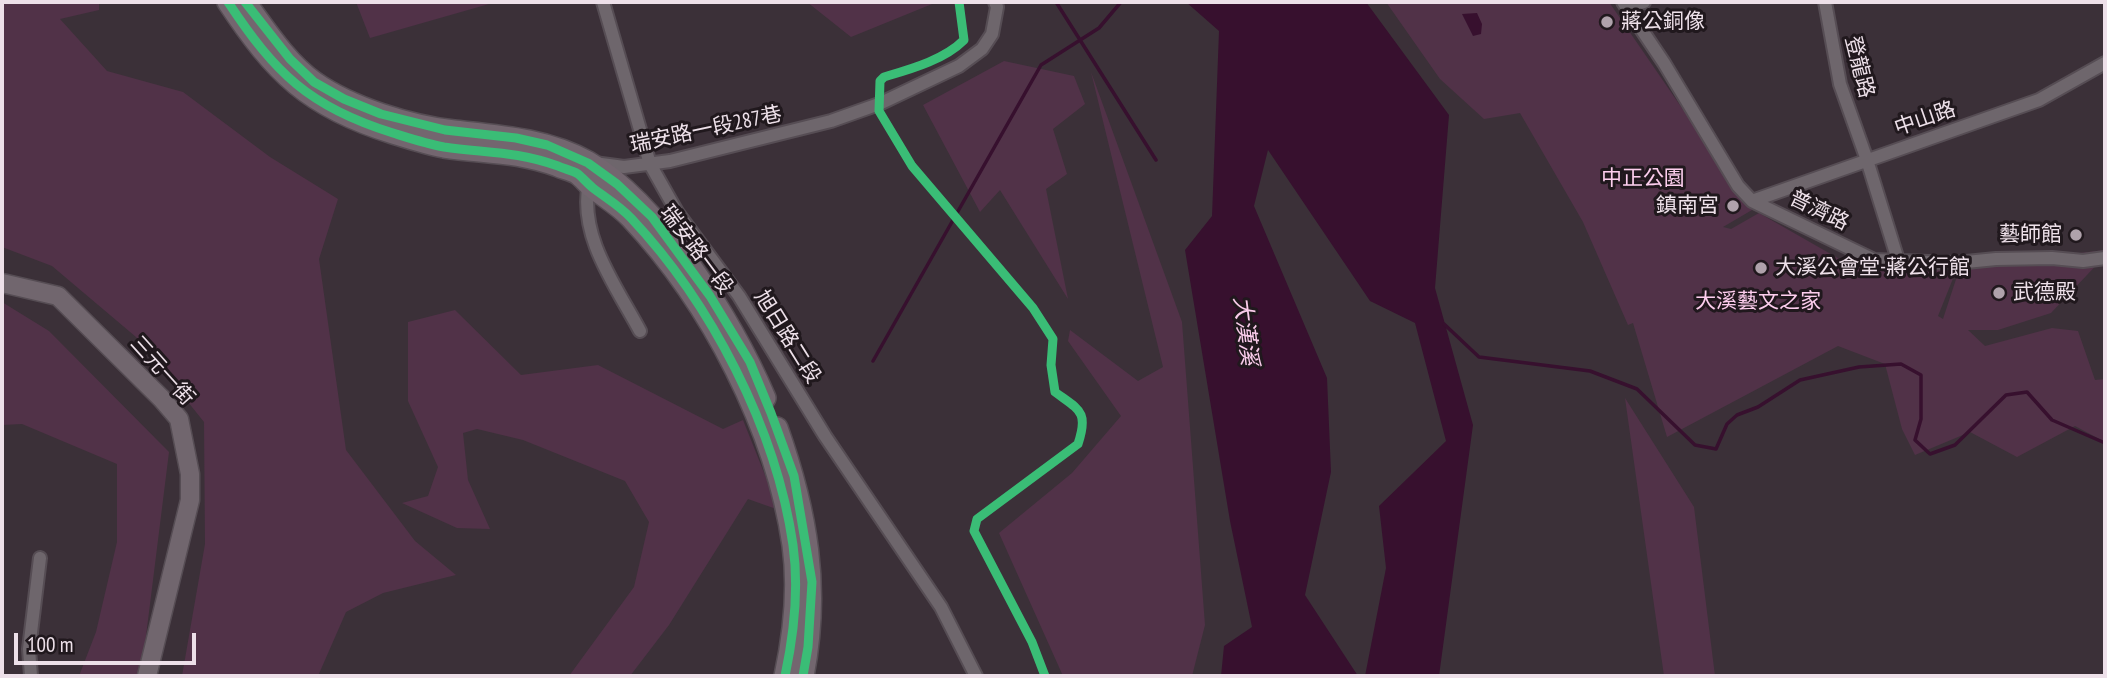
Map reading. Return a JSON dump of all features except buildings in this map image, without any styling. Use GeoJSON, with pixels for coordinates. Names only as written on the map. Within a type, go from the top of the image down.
{"type":"FeatureCollection","features":[{"type":"Feature","properties":{"kind":"main road","name":"瑞安路一段"},"geometry":{"type":"LineString","coordinates":[[228,2],[274,66],[298,88],[333,109],[368,125],[442,147],[513,153],[577,174],[593,173]]}},
{"type":"Feature","properties":{"kind":"main road","name":"瑞安路一段"},"geometry":{"type":"LineString","coordinates":[[245,2],[290,59],[314,82],[344,99],[381,114],[445,130],[516,138],[547,145],[593,173],[652,217],[704,301],[750,362],[794,476],[812,582],[808,647],[803,676]]}},
{"type":"Feature","properties":{"kind":"main road","name":"瑞安路一段"},"geometry":{"type":"LineString","coordinates":[[704,301],[762,425],[786,507],[796,584],[792,643],[785,676]]}},
{"type":"Feature","properties":{"kind":"street","name":"旭日路二段"},"geometry":{"type":"LineString","coordinates":[[603,2],[650,164],[677,212],[730,283],[825,436],[942,607],[976,676]]}},
{"type":"Feature","properties":{"kind":"street","name":"瑞安路一段287巷"},"geometry":{"type":"LineString","coordinates":[[593,173],[650,164],[831,121],[929,82],[982,50],[992,34],[997,7],[995,2]]}},
{"type":"Feature","properties":{"kind":"street"},"geometry":{"type":"LineString","coordinates":[[1624,4],[1644,2]]}},
{"type":"Feature","properties":{"kind":"street","name":"登龍路"},"geometry":{"type":"LineString","coordinates":[[1825,2],[1840,84],[1898,260]]}},
{"type":"Feature","properties":{"kind":"street","name":"普濟路"},"geometry":{"type":"LineString","coordinates":[[1624,4],[1664,63],[1738,186],[1752,201],[1874,260],[1956,263],[1996,259],[2052,258],[2083,261],[2105,258]]}},
{"type":"Feature","properties":{"kind":"street","name":"中山路"},"geometry":{"type":"LineString","coordinates":[[1752,201],[2039,100],[2105,63]]}},
{"type":"Feature","properties":{"kind":"street"},"geometry":{"type":"LineString","coordinates":[[593,173],[588,225],[597,253],[640,331]]}},
{"type":"Feature","properties":{"kind":"street","name":"三元一街"},"geometry":{"type":"LineString","coordinates":[[2,282],[58,296],[162,398],[178,419],[190,474],[190,500],[147,676]]}},
{"type":"Feature","properties":{"kind":"street"},"geometry":{"type":"LineString","coordinates":[[704,301],[730,283]]}},
{"type":"Feature","properties":{"kind":"street"},"geometry":{"type":"LineString","coordinates":[[31,676],[29,649],[40,558]]}},
{"type":"Feature","properties":{"kind":"green space"},"geometry":{"type":"Polygon","coordinates":[[[2,2],[99,2],[99,10],[60,19],[107,71],[183,92],[270,157],[338,199],[319,259],[346,450],[415,541],[456,575],[383,593],[346,612],[318,676],[182,676],[205,544],[204,422],[136,337],[52,266],[2,247],[2,2]]]}},
{"type":"Feature","properties":{"kind":"green space"},"geometry":{"type":"Polygon","coordinates":[[[356,2],[496,2],[370,38],[356,2]]]}},
{"type":"Feature","properties":{"kind":"green space"},"geometry":{"type":"Polygon","coordinates":[[[807,2],[937,2],[851,37],[807,2]]]}},
{"type":"Feature","properties":{"kind":"green space"},"geometry":{"type":"Polygon","coordinates":[[[1386,2],[1609,2],[1752,210],[1723,227],[1731,229],[1759,213],[1850,265],[1956,271],[1938,316],[1943,319],[1960,267],[2105,250],[2105,256],[2051,313],[1998,330],[1968,330],[1985,346],[2052,328],[2078,331],[2095,380],[2105,379],[2105,442],[2075,426],[2017,457],[1970,432],[1915,455],[1902,429],[1885,364],[1838,346],[1667,437],[1633,323],[1628,325],[1583,222],[1520,113],[1484,119],[1440,79],[1386,2]]]}},
{"type":"Feature","properties":{"kind":"green space"},"geometry":{"type":"Polygon","coordinates":[[[1004,61],[1074,76],[1085,104],[1053,129],[1067,174],[1046,189],[1068,299],[1000,190],[980,212],[923,105],[1004,61]]]}},
{"type":"Feature","properties":{"kind":"green space"},"geometry":{"type":"Polygon","coordinates":[[[1091,72],[1182,322],[1205,625],[1192,676],[1063,676],[999,533],[1072,473],[1121,416],[1068,341],[1070,330],[1138,381],[1163,367],[1091,72]]]}},
{"type":"Feature","properties":{"kind":"green space"},"geometry":{"type":"Polygon","coordinates":[[[2,302],[49,331],[169,452],[141,676],[79,676],[96,632],[117,542],[117,464],[22,424],[2,425],[2,302]]]}},
{"type":"Feature","properties":{"kind":"green space"},"geometry":{"type":"Polygon","coordinates":[[[455,310],[521,375],[598,365],[723,429],[743,420],[779,510],[748,499],[669,625],[630,676],[569,676],[634,587],[649,522],[625,481],[523,440],[477,429],[463,433],[468,480],[490,529],[457,528],[402,503],[428,496],[438,467],[408,401],[408,322],[455,310]]]}},
{"type":"Feature","properties":{"kind":"green space"},"geometry":{"type":"Polygon","coordinates":[[[1625,398],[1694,507],[1715,676],[1664,676],[1625,398]]]}},
{"type":"Feature","properties":{"kind":"water","name":"大漢溪"},"geometry":{"type":"Polygon","coordinates":[[[1186,2],[1366,2],[1449,115],[1435,288],[1473,425],[1439,676],[1365,676],[1386,568],[1379,506],[1446,441],[1415,323],[1370,301],[1268,150],[1254,206],[1327,378],[1331,472],[1305,595],[1358,676],[1221,676],[1224,646],[1252,627],[1230,521],[1185,250],[1212,216],[1219,31],[1186,2]]]}},
{"type":"Feature","properties":{"kind":"water"},"geometry":{"type":"Polygon","coordinates":[[[1477,13],[1482,24],[1481,34],[1473,36],[1462,14],[1477,13]]]}},
{"type":"Feature","properties":{"kind":"waterway"},"geometry":{"type":"LineString","coordinates":[[1056,2],[1156,160]]}},
{"type":"Feature","properties":{"kind":"waterway"},"geometry":{"type":"LineString","coordinates":[[873,361],[1041,65],[1099,28],[1121,2]]}},
{"type":"Feature","properties":{"kind":"waterway"},"geometry":{"type":"LineString","coordinates":[[1444,324],[1479,357],[1590,371],[1637,389],[1695,445],[1716,449],[1727,424],[1737,415],[1758,407],[1800,380],[1859,367],[1901,364],[1921,375],[1921,419],[1915,440],[1930,454],[1955,445],[2006,395],[2027,392],[2052,420],[2105,443]]}},
{"type":"Feature","properties":{"kind":"cycle path"},"geometry":{"type":"LineString","coordinates":[[228,2],[279,68],[316,99],[338,112],[418,141],[529,158],[573,171],[627,214],[660,252],[688,288],[736,370],[772,457],[784,501],[795,561],[795,611],[785,676]]}},
{"type":"Feature","properties":{"kind":"cycle path"},"geometry":{"type":"LineString","coordinates":[[245,2],[290,59],[314,82],[344,99],[381,114],[445,130],[516,138],[547,145],[588,163],[617,184],[652,217],[710,296],[750,362],[794,476],[812,582],[808,647],[803,676]]}},
{"type":"Feature","properties":{"kind":"cycle path"},"geometry":{"type":"LineString","coordinates":[[959,2],[964,40],[937,58],[884,77],[880,81],[879,111],[912,166],[1033,308],[1053,339],[1051,365],[1055,392],[1076,408],[1082,418],[1078,444],[977,519],[974,531],[1032,642],[1045,676]]}},
{"type":"Feature","properties":{"kind":"place","name":"蔣公銅像"},"geometry":{"type":"Point","coordinates":[1607,22]}},
{"type":"Feature","properties":{"kind":"place","name":"鎮南宮"},"geometry":{"type":"Point","coordinates":[1733,206]}},
{"type":"Feature","properties":{"kind":"place","name":"藝師館"},"geometry":{"type":"Point","coordinates":[2076,235]}},
{"type":"Feature","properties":{"kind":"place","name":"大溪公會堂-蔣公行館"},"geometry":{"type":"Point","coordinates":[1761,268]}},
{"type":"Feature","properties":{"kind":"place","name":"武德殿"},"geometry":{"type":"Point","coordinates":[1999,293]}},
{"type":"Feature","properties":{"kind":"park label","name":"中正公園"},"geometry":{"type":"Point","coordinates":[1643,179]}},
{"type":"Feature","properties":{"kind":"park label","name":"大溪藝文之家"},"geometry":{"type":"Point","coordinates":[1758,302]}}]}
